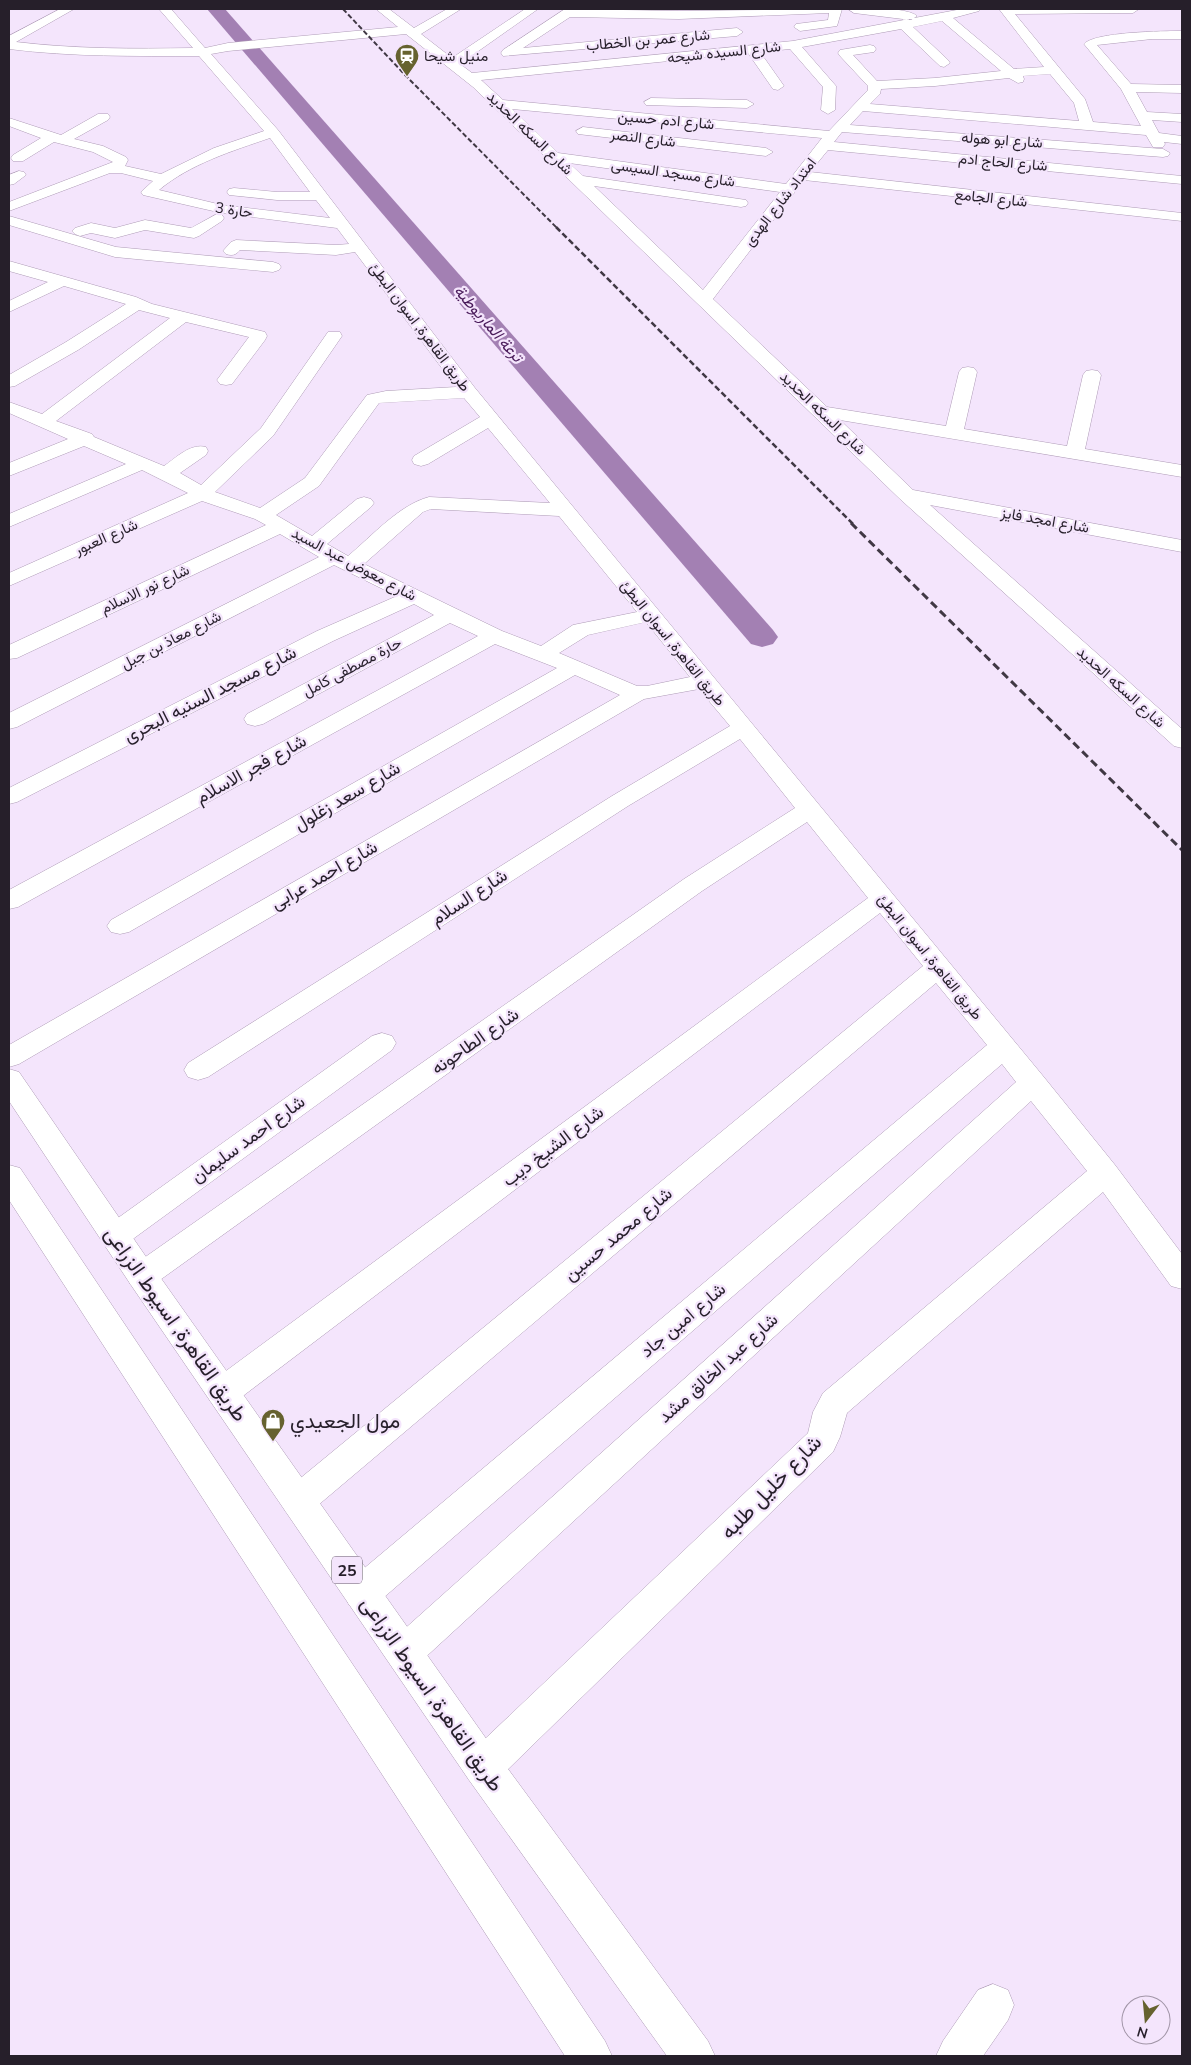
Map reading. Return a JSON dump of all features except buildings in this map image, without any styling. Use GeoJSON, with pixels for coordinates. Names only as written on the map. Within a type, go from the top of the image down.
{"type":"FeatureCollection","features":[{"type":"Feature","properties":{"kind":"main road"},"geometry":{"type":"LineString","coordinates":[[9,41],[68,9]]}},
{"type":"Feature","properties":{"kind":"main road","name":"طريق القاهرة, اسوان البطئ"},"geometry":{"type":"LineString","coordinates":[[165,9],[273,134],[490,419],[1004,1047],[1105,1173],[1182,1277]]}},
{"type":"Feature","properties":{"kind":"main road","name":"شارع السكه الحديد"},"geometry":{"type":"LineString","coordinates":[[383,9],[410,32],[468,75],[557,157],[907,495],[1182,741]]}},
{"type":"Feature","properties":{"kind":"main road"},"geometry":{"type":"LineString","coordinates":[[9,45],[59,51],[109,53],[202,52],[296,39],[410,32],[455,9]]}},
{"type":"Feature","properties":{"kind":"main road"},"geometry":{"type":"LineString","coordinates":[[453,63],[532,9]]}},
{"type":"Feature","properties":{"kind":"main road"},"geometry":{"type":"LineString","coordinates":[[468,75],[507,53],[570,11],[679,14],[836,9],[833,24],[791,28]]}},
{"type":"Feature","properties":{"kind":"main road"},"geometry":{"type":"LineString","coordinates":[[854,9],[940,18],[1012,72],[1025,89]]}},
{"type":"Feature","properties":{"kind":"main road","name":"شارع السيده شيحه"},"geometry":{"type":"LineString","coordinates":[[468,75],[618,64],[793,45],[940,18],[974,9]]}},
{"type":"Feature","properties":{"kind":"main road"},"geometry":{"type":"LineString","coordinates":[[1006,10],[1133,9]]}},
{"type":"Feature","properties":{"kind":"main road"},"geometry":{"type":"LineString","coordinates":[[1006,10],[1080,102],[1087,126]]}},
{"type":"Feature","properties":{"kind":"main road"},"geometry":{"type":"LineString","coordinates":[[904,25],[944,63]]}},
{"type":"Feature","properties":{"kind":"main road"},"geometry":{"type":"LineString","coordinates":[[1152,35],[1146,28],[1182,28]]}},
{"type":"Feature","properties":{"kind":"main road","name":"شارع عمر بن الخطاب"},"geometry":{"type":"LineString","coordinates":[[507,53],[752,31]]}},
{"type":"Feature","properties":{"kind":"main road"},"geometry":{"type":"LineString","coordinates":[[856,34],[874,53],[844,53],[874,85],[935,82],[1012,72],[1053,70]]}},
{"type":"Feature","properties":{"kind":"main road"},"geometry":{"type":"LineString","coordinates":[[1175,167],[1151,134],[1127,88],[1091,43],[1152,35],[1182,35]]}},
{"type":"Feature","properties":{"kind":"main road"},"geometry":{"type":"LineString","coordinates":[[793,45],[830,86],[828,110]]}},
{"type":"Feature","properties":{"kind":"main road"},"geometry":{"type":"LineString","coordinates":[[752,50],[778,86]]}},
{"type":"Feature","properties":{"kind":"main road"},"geometry":{"type":"LineString","coordinates":[[109,53],[121,67]]}},
{"type":"Feature","properties":{"kind":"main road"},"geometry":{"type":"LineString","coordinates":[[806,58],[847,56]]}},
{"type":"Feature","properties":{"kind":"main road"},"geometry":{"type":"LineString","coordinates":[[618,64],[632,77]]}},
{"type":"Feature","properties":{"kind":"main road"},"geometry":{"type":"LineString","coordinates":[[890,70],[902,84]]}},
{"type":"Feature","properties":{"kind":"main road","name":"امتداد شارع الهدى"},"geometry":{"type":"LineString","coordinates":[[705,300],[802,172],[832,136],[876,91],[874,85]]}},
{"type":"Feature","properties":{"kind":"main road"},"geometry":{"type":"LineString","coordinates":[[1127,88],[1182,89]]}},
{"type":"Feature","properties":{"kind":"main road"},"geometry":{"type":"LineString","coordinates":[[497,102],[611,101]]}},
{"type":"Feature","properties":{"kind":"main road","name":"شارع ادم حسين"},"geometry":{"type":"LineString","coordinates":[[497,102],[832,136]]}},
{"type":"Feature","properties":{"kind":"main road"},"geometry":{"type":"LineString","coordinates":[[640,102],[747,104]]}},
{"type":"Feature","properties":{"kind":"main road"},"geometry":{"type":"LineString","coordinates":[[860,107],[1087,126],[1182,140]]}},
{"type":"Feature","properties":{"kind":"main road"},"geometry":{"type":"LineString","coordinates":[[1142,116],[1182,118]]}},
{"type":"Feature","properties":{"kind":"main road"},"geometry":{"type":"LineString","coordinates":[[14,153],[103,117]]}},
{"type":"Feature","properties":{"kind":"main road"},"geometry":{"type":"LineString","coordinates":[[9,122],[51,137],[107,152],[121,160],[113,168],[99,171],[9,207]]}},
{"type":"Feature","properties":{"kind":"main road"},"geometry":{"type":"LineString","coordinates":[[520,123],[539,125]]}},
{"type":"Feature","properties":{"kind":"main road","name":"شارع النصر"},"geometry":{"type":"LineString","coordinates":[[567,129],[749,150],[741,160],[768,158]]}},
{"type":"Feature","properties":{"kind":"main road"},"geometry":{"type":"LineString","coordinates":[[113,168],[163,179],[219,151],[273,134]]}},
{"type":"Feature","properties":{"kind":"main road","name":"شارع الحاج ادم"},"geometry":{"type":"LineString","coordinates":[[832,136],[1175,167]]}},
{"type":"Feature","properties":{"kind":"main road","name":"شارع ابو هوله"},"geometry":{"type":"LineString","coordinates":[[832,136],[1175,167]]}},
{"type":"Feature","properties":{"kind":"main road"},"geometry":{"type":"LineString","coordinates":[[75,156],[88,147]]}},
{"type":"Feature","properties":{"kind":"main road","name":"شارع مسجد السيسى"},"geometry":{"type":"LineString","coordinates":[[557,157],[789,190]]}},
{"type":"Feature","properties":{"kind":"main road","name":"شارع الجامع"},"geometry":{"type":"LineString","coordinates":[[787,166],[802,172],[952,193],[1182,217]]}},
{"type":"Feature","properties":{"kind":"main road","name":"حارة 3"},"geometry":{"type":"LineString","coordinates":[[163,179],[148,192],[351,237]]}},
{"type":"Feature","properties":{"kind":"main road"},"geometry":{"type":"LineString","coordinates":[[579,180],[740,203]]}},
{"type":"Feature","properties":{"kind":"main road"},"geometry":{"type":"LineString","coordinates":[[217,190],[277,196],[320,196]]}},
{"type":"Feature","properties":{"kind":"main road"},"geometry":{"type":"LineString","coordinates":[[9,193],[29,198]]}},
{"type":"Feature","properties":{"kind":"main road"},"geometry":{"type":"LineString","coordinates":[[122,215],[140,220],[142,225]]}},
{"type":"Feature","properties":{"kind":"main road"},"geometry":{"type":"LineString","coordinates":[[64,236],[87,228],[115,233],[142,225],[194,233],[212,217],[260,224]]}},
{"type":"Feature","properties":{"kind":"main road"},"geometry":{"type":"LineString","coordinates":[[9,220],[115,252],[194,264],[273,267]]}},
{"type":"Feature","properties":{"kind":"main road"},"geometry":{"type":"LineString","coordinates":[[289,236],[351,237]]}},
{"type":"Feature","properties":{"kind":"main road"},"geometry":{"type":"LineString","coordinates":[[231,251],[236,244],[336,250],[351,237]]}},
{"type":"Feature","properties":{"kind":"main road"},"geometry":{"type":"LineString","coordinates":[[9,266],[130,300],[182,317],[259,335],[226,380]]}},
{"type":"Feature","properties":{"kind":"main road"},"geometry":{"type":"LineString","coordinates":[[9,308],[63,281]]}},
{"type":"Feature","properties":{"kind":"main road"},"geometry":{"type":"LineString","coordinates":[[9,382],[72,346],[138,304]]}},
{"type":"Feature","properties":{"kind":"main road"},"geometry":{"type":"LineString","coordinates":[[9,424],[36,419],[182,317]]}},
{"type":"Feature","properties":{"kind":"main road","name":"شارع العبور"},"geometry":{"type":"LineString","coordinates":[[9,580],[202,494],[267,432],[334,336]]}},
{"type":"Feature","properties":{"kind":"main road"},"geometry":{"type":"LineString","coordinates":[[954,432],[968,372]]}},
{"type":"Feature","properties":{"kind":"main road"},"geometry":{"type":"LineString","coordinates":[[1075,454],[1092,375]]}},
{"type":"Feature","properties":{"kind":"main road"},"geometry":{"type":"LineString","coordinates":[[262,514],[312,482],[373,399],[386,396],[469,392]]}},
{"type":"Feature","properties":{"kind":"main road","name":"شارع معوض عبد السيد"},"geometry":{"type":"LineString","coordinates":[[9,407],[143,463],[212,500],[262,514],[342,561],[494,636],[639,693]]}},
{"type":"Feature","properties":{"kind":"main road"},"geometry":{"type":"LineString","coordinates":[[821,411],[1075,454],[1182,469]]}},
{"type":"Feature","properties":{"kind":"main road"},"geometry":{"type":"LineString","coordinates":[[421,460],[490,419]]}},
{"type":"Feature","properties":{"kind":"main road"},"geometry":{"type":"LineString","coordinates":[[9,470],[86,438]]}},
{"type":"Feature","properties":{"kind":"main road"},"geometry":{"type":"LineString","coordinates":[[166,474],[199,451]]}},
{"type":"Feature","properties":{"kind":"main road"},"geometry":{"type":"LineString","coordinates":[[9,521],[143,463]]}},
{"type":"Feature","properties":{"kind":"main road","name":"شارع امجد فايز"},"geometry":{"type":"LineString","coordinates":[[907,495],[1182,546]]}},
{"type":"Feature","properties":{"kind":"main road","name":"شارع معاذ بن جبل"},"geometry":{"type":"LineString","coordinates":[[9,722],[342,561],[416,508],[429,503],[564,510]]}},
{"type":"Feature","properties":{"kind":"main road"},"geometry":{"type":"LineString","coordinates":[[315,544],[364,504]]}},
{"type":"Feature","properties":{"kind":"main road","name":"شارع نور الاسلام"},"geometry":{"type":"LineString","coordinates":[[9,653],[282,525]]}},
{"type":"Feature","properties":{"kind":"main road","name":"شارع مسجد السنيه البحرى"},"geometry":{"type":"LineString","coordinates":[[9,796],[325,636],[413,597]]}},
{"type":"Feature","properties":{"kind":"main road","name":"حارة مصطفى كامل"},"geometry":{"type":"LineString","coordinates":[[254,719],[449,614]]}},
{"type":"Feature","properties":{"kind":"main road"},"geometry":{"type":"LineString","coordinates":[[543,654],[581,630],[651,615]]}},
{"type":"Feature","properties":{"kind":"main road","name":"شارع فجر الاسلام"},"geometry":{"type":"LineString","coordinates":[[9,901],[494,636]]}},
{"type":"Feature","properties":{"kind":"main road","name":"شارع سعد زغلول"},"geometry":{"type":"LineString","coordinates":[[120,926],[574,667]]}},
{"type":"Feature","properties":{"kind":"main road"},"geometry":{"type":"LineString","coordinates":[[639,693],[705,681]]}},
{"type":"Feature","properties":{"kind":"main road","name":"شارع احمد عرابى"},"geometry":{"type":"LineString","coordinates":[[9,1057],[639,693]]}},
{"type":"Feature","properties":{"kind":"main road","name":"شارع السلام"},"geometry":{"type":"LineString","coordinates":[[198,1070],[620,801],[743,728]]}},
{"type":"Feature","properties":{"kind":"main road","name":"شارع الطاحونه"},"geometry":{"type":"LineString","coordinates":[[142,1276],[693,885],[810,809]]}},
{"type":"Feature","properties":{"kind":"main road","name":"شارع الشيخ ديب"},"geometry":{"type":"LineString","coordinates":[[223,1392],[883,899]]}},
{"type":"Feature","properties":{"kind":"main road","name":"شارع محمد حسين"},"geometry":{"type":"LineString","coordinates":[[298,1501],[938,967]]}},
{"type":"Feature","properties":{"kind":"main road","name":"شارع احمد سليمان"},"geometry":{"type":"LineString","coordinates":[[115,1236],[382,1043]]}},
{"type":"Feature","properties":{"kind":"main road","name":"شارع امين جاد"},"geometry":{"type":"LineString","coordinates":[[362,1593],[1004,1047]]}},
{"type":"Feature","properties":{"kind":"main road","name":"طريق القاهرة, اسيوط الزراعى"},"geometry":{"type":"LineString","coordinates":[[9,1079],[142,1276],[482,1767],[692,2056]]}},
{"type":"Feature","properties":{"kind":"main road","name":"شارع عبد الخالق مشد"},"geometry":{"type":"LineString","coordinates":[[404,1653],[1033,1083]]}},
{"type":"Feature","properties":{"kind":"main road","name":"شارع خليل طلبه"},"geometry":{"type":"LineString","coordinates":[[482,1767],[821,1442],[825,1434],[827,1417],[835,1403],[1105,1173]]}},
{"type":"Feature","properties":{"kind":"main road"},"geometry":{"type":"LineString","coordinates":[[9,1176],[590,2056]]}},
{"type":"Feature","properties":{"kind":"main road"},"geometry":{"type":"LineString","coordinates":[[958,2056],[993,2004]]}},
{"type":"Feature","properties":{"kind":"waterway","name":"ترعة الماريوطية"},"geometry":{"type":"LineString","coordinates":[[216,9],[762,637]]}},
{"type":"Feature","properties":{"kind":"railway"},"geometry":{"type":"LineString","coordinates":[[343,9],[407,77],[557,228]]}},
{"type":"Feature","properties":{"kind":"railway"},"geometry":{"type":"LineString","coordinates":[[557,228],[853,524]]}},
{"type":"Feature","properties":{"kind":"railway"},"geometry":{"type":"LineString","coordinates":[[851,523],[1182,850]]}},
{"type":"Feature","properties":{"kind":"place","name":"منيل شيحا"},"geometry":{"type":"Point","coordinates":[407,77]}},
{"type":"Feature","properties":{"kind":"place","name":"مول الجعيدي"},"geometry":{"type":"Point","coordinates":[273,1442]}}]}
